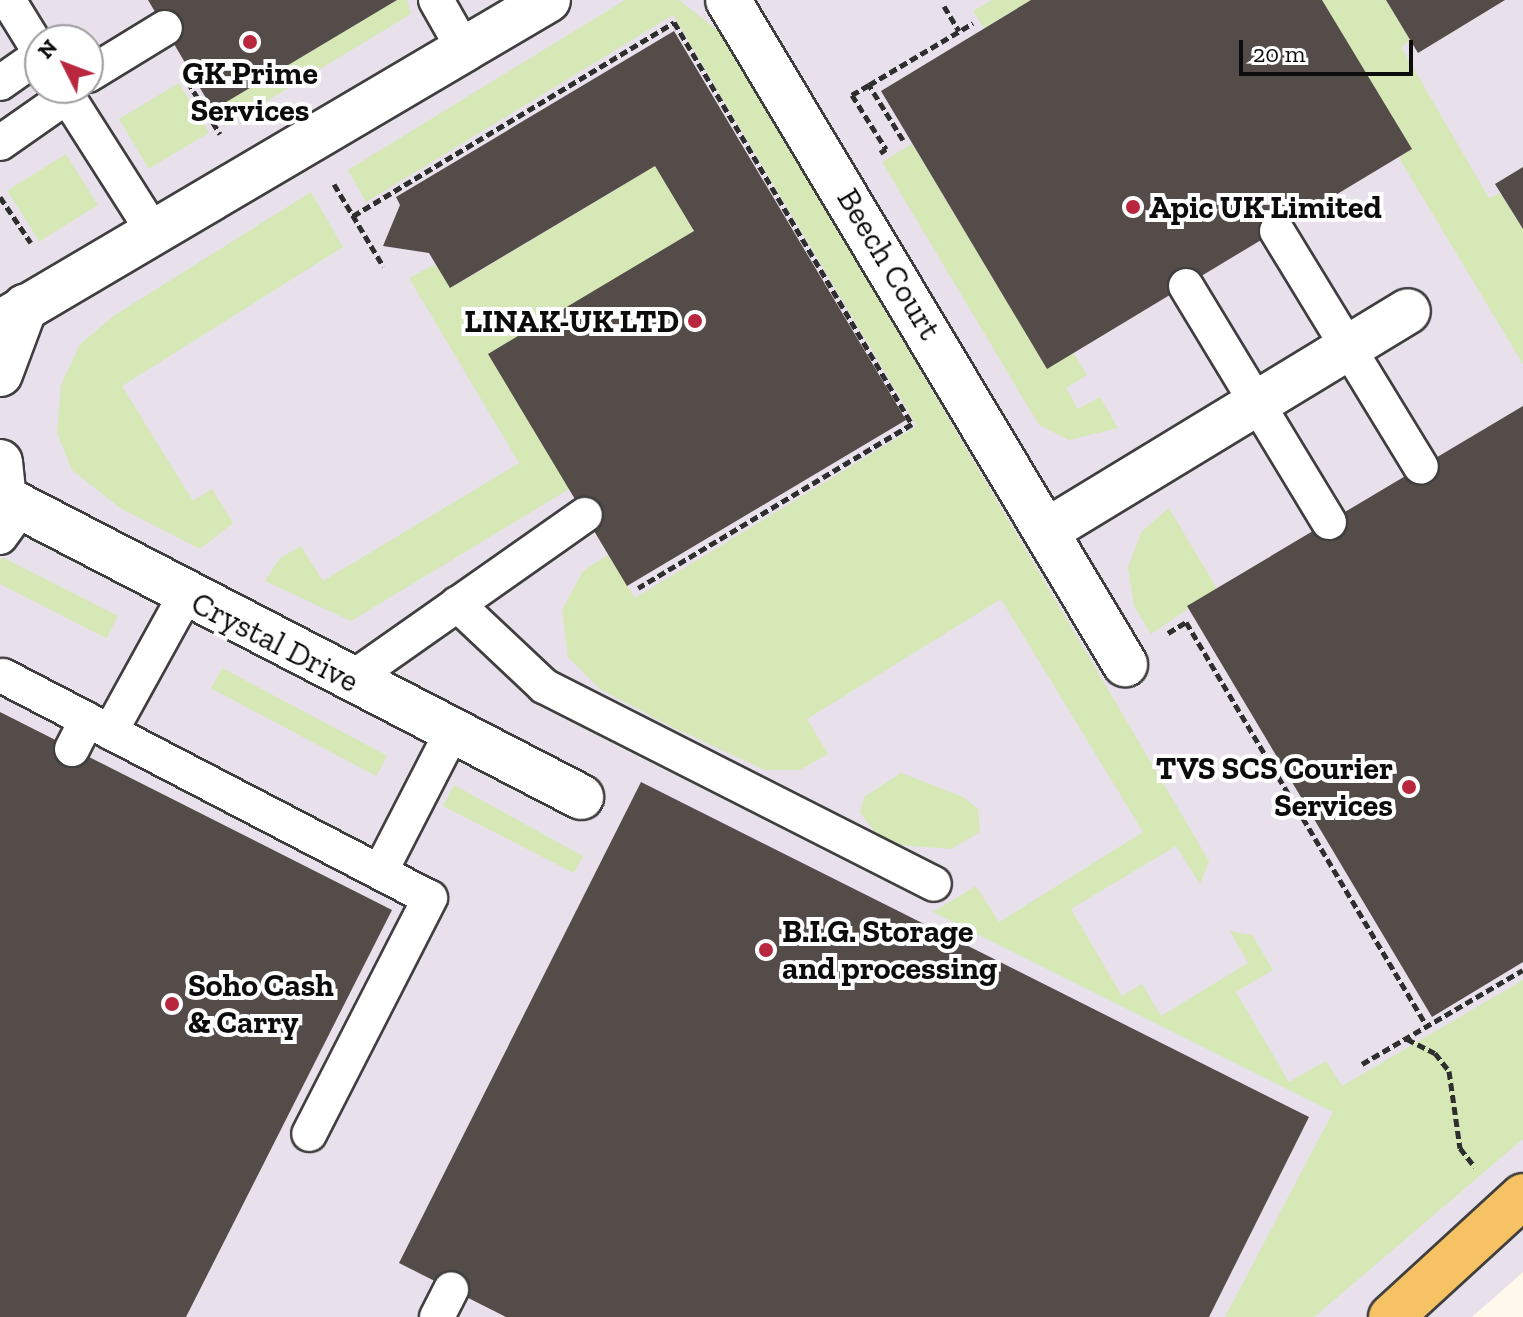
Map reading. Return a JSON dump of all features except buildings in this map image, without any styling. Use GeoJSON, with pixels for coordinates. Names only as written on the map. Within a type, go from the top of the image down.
{"type":"FeatureCollection","features":[{"type":"Feature","properties":{"kind":"main road"},"geometry":{"type":"LineString","coordinates":[[1391,1317],[1523,1196]]}},
{"type":"Feature","properties":{"kind":"street"},"geometry":{"type":"LineString","coordinates":[[0,374],[12,315],[548,0]]}},
{"type":"Feature","properties":{"kind":"street","name":"Beech Court"},"geometry":{"type":"LineString","coordinates":[[728,0],[1048,530],[1125,664]]}},
{"type":"Feature","properties":{"kind":"street"},"geometry":{"type":"LineString","coordinates":[[1048,530],[1408,311]]}},
{"type":"Feature","properties":{"kind":"street","name":"Crystal Drive"},"geometry":{"type":"LineString","coordinates":[[5,500],[185,596],[581,797]]}},
{"type":"Feature","properties":{"kind":"lane"},"geometry":{"type":"LineString","coordinates":[[8,0],[24,27]]}},
{"type":"Feature","properties":{"kind":"lane"},"geometry":{"type":"LineString","coordinates":[[436,0],[465,51]]}},
{"type":"Feature","properties":{"kind":"lane"},"geometry":{"type":"LineString","coordinates":[[104,66],[161,30]]}},
{"type":"Feature","properties":{"kind":"lane"},"geometry":{"type":"LineString","coordinates":[[0,83],[24,66]]}},
{"type":"Feature","properties":{"kind":"lane"},"geometry":{"type":"LineString","coordinates":[[0,143],[49,104]]}},
{"type":"Feature","properties":{"kind":"lane"},"geometry":{"type":"LineString","coordinates":[[80,104],[153,231]]}},
{"type":"Feature","properties":{"kind":"lane"},"geometry":{"type":"LineString","coordinates":[[1277,231],[1421,467]]}},
{"type":"Feature","properties":{"kind":"lane"},"geometry":{"type":"LineString","coordinates":[[1186,286],[1329,522]]}},
{"type":"Feature","properties":{"kind":"lane"},"geometry":{"type":"LineString","coordinates":[[350,680],[585,515]]}},
{"type":"Feature","properties":{"kind":"lane"},"geometry":{"type":"LineString","coordinates":[[90,733],[185,596]]}},
{"type":"Feature","properties":{"kind":"lane"},"geometry":{"type":"LineString","coordinates":[[457,604],[544,686],[934,884]]}},
{"type":"Feature","properties":{"kind":"lane"},"geometry":{"type":"LineString","coordinates":[[3,676],[142,766],[361,873],[430,898],[309,1134]]}},
{"type":"Feature","properties":{"kind":"lane"},"geometry":{"type":"LineString","coordinates":[[361,873],[452,732]]}},
{"type":"Feature","properties":{"kind":"path"},"geometry":{"type":"LineString","coordinates":[[944,6],[959,31]]}},
{"type":"Feature","properties":{"kind":"path"},"geometry":{"type":"LineString","coordinates":[[353,216],[674,22],[912,424],[638,588]]}},
{"type":"Feature","properties":{"kind":"path"},"geometry":{"type":"LineString","coordinates":[[871,158],[886,149],[852,95],[973,23]]}},
{"type":"Feature","properties":{"kind":"path"},"geometry":{"type":"LineString","coordinates":[[161,30],[224,140]]}},
{"type":"Feature","properties":{"kind":"path"},"geometry":{"type":"LineString","coordinates":[[869,85],[903,140]]}},
{"type":"Feature","properties":{"kind":"path"},"geometry":{"type":"LineString","coordinates":[[328,174],[383,266]]}},
{"type":"Feature","properties":{"kind":"path"},"geometry":{"type":"LineString","coordinates":[[0,197],[37,252]]}},
{"type":"Feature","properties":{"kind":"path"},"geometry":{"type":"LineString","coordinates":[[1160,637],[1186,622],[1427,1026]]}},
{"type":"Feature","properties":{"kind":"path"},"geometry":{"type":"LineString","coordinates":[[1362,1064],[1523,970]]}},
{"type":"Feature","properties":{"kind":"path"},"geometry":{"type":"LineString","coordinates":[[1406,1038],[1435,1053],[1449,1071],[1460,1148],[1481,1175]]}},
{"type":"Feature","properties":{"kind":"shaded area"},"geometry":{"type":"Polygon","coordinates":[[[0,0],[1523,0],[1523,1272],[1472,1317],[0,1317],[0,0]]]}},
{"type":"Feature","properties":{"kind":"green space"},"geometry":{"type":"Polygon","coordinates":[[[397,0],[407,0],[411,14],[224,127],[213,110],[397,0]]]}},
{"type":"Feature","properties":{"kind":"green space"},"geometry":{"type":"Polygon","coordinates":[[[625,0],[679,0],[722,34],[1209,861],[1200,884],[1176,846],[1071,909],[1122,996],[1142,984],[1161,1016],[1248,963],[1230,931],[1252,935],[1273,970],[1236,992],[1289,1082],[1326,1061],[1342,1086],[1523,980],[1523,1139],[1314,1317],[1225,1317],[1333,1112],[933,912],[976,886],[999,922],[1143,832],[1001,599],[807,719],[828,754],[800,770],[765,770],[672,727],[600,689],[568,657],[562,610],[583,571],[608,555],[635,598],[917,426],[673,15],[366,202],[348,170],[625,0]]]}},
{"type":"Feature","properties":{"kind":"green space"},"geometry":{"type":"Polygon","coordinates":[[[992,0],[1031,0],[984,28],[973,11],[992,0]]]}},
{"type":"Feature","properties":{"kind":"green space"},"geometry":{"type":"Polygon","coordinates":[[[1322,0],[1386,0],[1410,40],[1401,47],[1489,198],[1500,193],[1523,229],[1523,364],[1399,158],[1411,149],[1322,0]]]}},
{"type":"Feature","properties":{"kind":"green space"},"geometry":{"type":"Polygon","coordinates":[[[179,83],[209,133],[149,169],[119,119],[179,83]]]}},
{"type":"Feature","properties":{"kind":"green space"},"geometry":{"type":"Polygon","coordinates":[[[912,144],[1047,368],[1073,352],[1087,375],[1066,388],[1078,409],[1100,397],[1118,428],[1069,440],[1039,425],[882,162],[912,144]]]}},
{"type":"Feature","properties":{"kind":"green space"},"geometry":{"type":"Polygon","coordinates":[[[66,154],[98,205],[39,241],[7,191],[66,154]]]}},
{"type":"Feature","properties":{"kind":"green space"},"geometry":{"type":"Polygon","coordinates":[[[655,166],[694,231],[569,489],[351,621],[265,581],[280,558],[301,546],[323,581],[519,463],[409,278],[436,264],[451,288],[655,166]]]}},
{"type":"Feature","properties":{"kind":"green space"},"geometry":{"type":"Polygon","coordinates":[[[311,192],[343,247],[122,386],[193,501],[212,489],[233,523],[200,549],[120,508],[72,470],[57,433],[61,385],[80,344],[115,315],[311,192]]]}},
{"type":"Feature","properties":{"kind":"green space"},"geometry":{"type":"Polygon","coordinates":[[[1169,508],[1217,589],[1151,634],[1134,606],[1128,567],[1142,531],[1169,508]]]}},
{"type":"Feature","properties":{"kind":"green space"},"geometry":{"type":"Polygon","coordinates":[[[2,557],[118,616],[106,638],[0,584],[2,557]]]}},
{"type":"Feature","properties":{"kind":"green space"},"geometry":{"type":"Polygon","coordinates":[[[222,668],[387,756],[376,776],[211,688],[222,668]]]}},
{"type":"Feature","properties":{"kind":"green space"},"geometry":{"type":"Polygon","coordinates":[[[901,773],[963,797],[978,809],[980,832],[951,849],[884,844],[860,812],[864,797],[901,773]]]}},
{"type":"Feature","properties":{"kind":"green space"},"geometry":{"type":"Polygon","coordinates":[[[454,785],[583,856],[574,873],[443,806],[454,785]]]}},
{"type":"Feature","properties":{"kind":"place","name":"GK Prime Services"},"geometry":{"type":"Point","coordinates":[250,42]}},
{"type":"Feature","properties":{"kind":"place","name":"Apic UK Limited"},"geometry":{"type":"Point","coordinates":[1133,207]}},
{"type":"Feature","properties":{"kind":"place","name":"LINAK-UK LTD"},"geometry":{"type":"Point","coordinates":[695,321]}},
{"type":"Feature","properties":{"kind":"place","name":"TVS SCS Courier Services"},"geometry":{"type":"Point","coordinates":[1409,787]}},
{"type":"Feature","properties":{"kind":"place","name":"B.I.G. Storage and processing"},"geometry":{"type":"Point","coordinates":[766,950]}},
{"type":"Feature","properties":{"kind":"place","name":"Soho Cash & Carry"},"geometry":{"type":"Point","coordinates":[172,1004]}}]}
